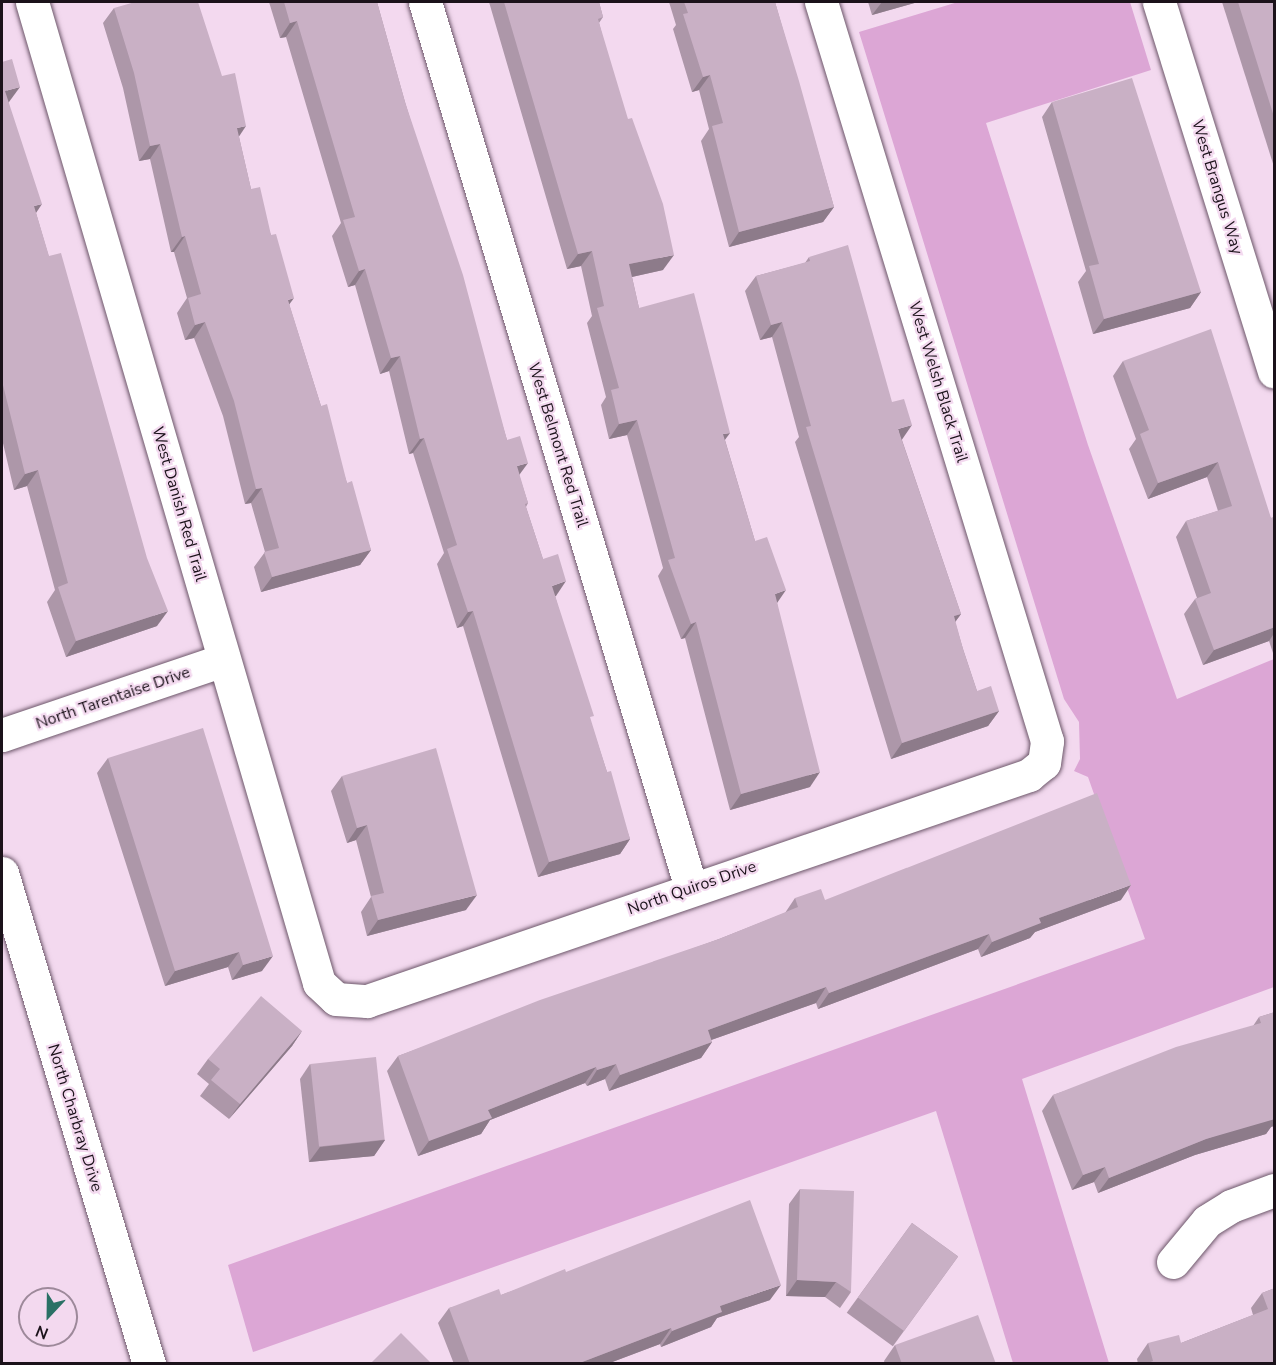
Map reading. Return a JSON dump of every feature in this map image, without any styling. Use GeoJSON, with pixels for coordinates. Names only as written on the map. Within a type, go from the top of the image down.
{"type":"FeatureCollection","features":[{"type":"Feature","properties":{"kind":"street","name":"West Danish Red Trail"},"geometry":{"type":"LineString","coordinates":[[32,2],[319,983],[336,999]]}},
{"type":"Feature","properties":{"kind":"street","name":"West Belmont Red Trail"},"geometry":{"type":"LineString","coordinates":[[425,2],[691,888]]}},
{"type":"Feature","properties":{"kind":"street","name":"West Welsh Black Trail"},"geometry":{"type":"LineString","coordinates":[[821,2],[1047,741],[1044,763]]}},
{"type":"Feature","properties":{"kind":"street","name":"West Brangus Way"},"geometry":{"type":"LineString","coordinates":[[1159,2],[1275,372]]}},
{"type":"Feature","properties":{"kind":"street","name":"North Tarentaise Drive"},"geometry":{"type":"LineString","coordinates":[[2,735],[224,660]]}},
{"type":"Feature","properties":{"kind":"street","name":"North Quiros Drive"},"geometry":{"type":"LineString","coordinates":[[336,999],[367,1001],[691,888],[1029,775],[1044,763]]}},
{"type":"Feature","properties":{"kind":"street","name":"North Charbray Drive"},"geometry":{"type":"LineString","coordinates":[[2,873],[149,1364]]}},
{"type":"Feature","properties":{"kind":"street"},"geometry":{"type":"LineString","coordinates":[[1173,1262],[1206,1221],[1231,1206],[1275,1190]]}},
{"type":"Feature","properties":{"kind":"shaded area"},"geometry":{"type":"Polygon","coordinates":[[[958,2],[1130,2],[1151,70],[986,123],[1088,445],[1177,699],[1274,659],[1274,987],[1022,1079],[1109,1363],[1013,1363],[936,1111],[253,1352],[228,1265],[1145,939],[1088,777],[1074,771],[1080,759],[1079,722],[1064,699],[859,32],[958,2]]]}},
{"type":"Feature","properties":{"kind":"building"},"geometry":{"type":"Polygon","coordinates":[[[135,2],[198,2],[222,76],[235,73],[246,126],[237,128],[251,189],[260,187],[271,235],[276,234],[294,298],[288,300],[321,406],[327,404],[347,483],[352,481],[371,550],[272,577],[264,552],[279,548],[262,488],[256,489],[234,401],[205,322],[195,325],[188,298],[201,294],[185,236],[182,237],[160,144],[150,146],[134,73],[114,8],[135,2]]]}},
{"type":"Feature","properties":{"kind":"building"},"geometry":{"type":"Polygon","coordinates":[[[284,2],[377,2],[405,102],[463,275],[507,440],[520,436],[528,463],[517,466],[528,503],[525,504],[543,559],[558,554],[566,581],[552,586],[594,716],[590,717],[607,772],[611,771],[630,839],[549,862],[473,611],[468,612],[447,549],[457,545],[424,438],[420,439],[400,356],[391,358],[365,269],[359,271],[343,220],[355,217],[297,21],[290,23],[284,2]]]}},
{"type":"Feature","properties":{"kind":"building"},"geometry":{"type":"Polygon","coordinates":[[[504,2],[599,2],[603,17],[598,19],[628,119],[632,118],[663,204],[674,255],[629,264],[639,308],[694,293],[730,433],[723,434],[755,541],[767,537],[786,590],[775,594],[820,772],[741,794],[696,622],[691,624],[668,560],[675,558],[637,420],[619,424],[611,390],[619,388],[597,308],[604,306],[592,251],[578,254],[504,2]]]}},
{"type":"Feature","properties":{"kind":"building"},"geometry":{"type":"Polygon","coordinates":[[[684,2],[775,2],[834,207],[739,232],[712,126],[723,123],[710,75],[703,77],[683,14],[688,13],[684,2]]]}},
{"type":"Feature","properties":{"kind":"building"},"geometry":{"type":"Polygon","coordinates":[[[1238,2],[1275,2],[1275,120],[1238,2]]]}},
{"type":"Feature","properties":{"kind":"building"},"geometry":{"type":"Polygon","coordinates":[[[12,59],[20,87],[5,91],[42,204],[34,206],[49,256],[61,253],[147,558],[168,611],[76,641],[58,587],[68,583],[38,470],[25,474],[2,381],[2,62],[12,59]]]}},
{"type":"Feature","properties":{"kind":"building"},"geometry":{"type":"Polygon","coordinates":[[[1132,78],[1201,292],[1104,319],[1089,266],[1099,264],[1052,102],[1132,78]]]}},
{"type":"Feature","properties":{"kind":"building"},"geometry":{"type":"Polygon","coordinates":[[[848,245],[892,402],[904,399],[912,425],[898,429],[961,614],[954,616],[963,649],[977,691],[991,686],[999,711],[902,743],[806,427],[811,426],[782,322],[771,325],[756,276],[810,261],[809,257],[848,245]]]}},
{"type":"Feature","properties":{"kind":"building"},"geometry":{"type":"Polygon","coordinates":[[[1211,329],[1271,518],[1275,517],[1275,627],[1214,650],[1195,599],[1211,593],[1186,521],[1232,506],[1218,462],[1158,483],[1140,434],[1149,430],[1123,361],[1211,329]]]}},
{"type":"Feature","properties":{"kind":"building"},"geometry":{"type":"Polygon","coordinates":[[[203,728],[273,956],[243,965],[239,952],[175,971],[108,758],[203,728]]]}},
{"type":"Feature","properties":{"kind":"building"},"geometry":{"type":"Polygon","coordinates":[[[436,748],[477,895],[378,920],[371,896],[384,893],[367,825],[357,828],[342,776],[436,748]]]}},
{"type":"Feature","properties":{"kind":"building"},"geometry":{"type":"Polygon","coordinates":[[[1097,793],[1131,885],[1039,918],[1041,923],[992,942],[989,934],[829,993],[826,987],[708,1030],[712,1042],[620,1075],[616,1064],[597,1070],[596,1067],[488,1110],[492,1118],[429,1141],[398,1056],[540,1000],[719,939],[798,907],[795,898],[821,889],[825,900],[1097,793]]]}},
{"type":"Feature","properties":{"kind":"building"},"geometry":{"type":"Polygon","coordinates":[[[261,996],[302,1031],[240,1104],[211,1080],[220,1069],[208,1059],[261,996]]]}},
{"type":"Feature","properties":{"kind":"building"},"geometry":{"type":"Polygon","coordinates":[[[1275,1012],[1275,1119],[1206,1139],[1109,1178],[1105,1167],[1083,1175],[1053,1095],[1176,1047],[1261,1023],[1259,1017],[1275,1012]]]}},
{"type":"Feature","properties":{"kind":"building"},"geometry":{"type":"Polygon","coordinates":[[[376,1057],[385,1140],[319,1146],[310,1064],[376,1057]]]}},
{"type":"Feature","properties":{"kind":"building"},"geometry":{"type":"Polygon","coordinates":[[[800,1189],[854,1191],[851,1292],[836,1282],[797,1280],[800,1189]]]}},
{"type":"Feature","properties":{"kind":"building"},"geometry":{"type":"Polygon","coordinates":[[[750,1200],[781,1285],[720,1306],[722,1312],[672,1331],[671,1328],[577,1364],[470,1364],[449,1308],[499,1289],[501,1295],[565,1269],[566,1272],[750,1200]]]}},
{"type":"Feature","properties":{"kind":"building"},"geometry":{"type":"Polygon","coordinates":[[[912,1223],[958,1257],[904,1331],[858,1297],[912,1223]]]}},
{"type":"Feature","properties":{"kind":"building"},"geometry":{"type":"Polygon","coordinates":[[[1275,1288],[1275,1364],[1145,1364],[1153,1361],[1148,1343],[1179,1335],[1181,1343],[1268,1309],[1262,1293],[1275,1288]]]}},
{"type":"Feature","properties":{"kind":"building"},"geometry":{"type":"Polygon","coordinates":[[[978,1315],[996,1364],[902,1364],[895,1345],[978,1315]]]}},
{"type":"Feature","properties":{"kind":"building"},"geometry":{"type":"Polygon","coordinates":[[[401,1333],[432,1364],[370,1364],[401,1333]]]}}]}
